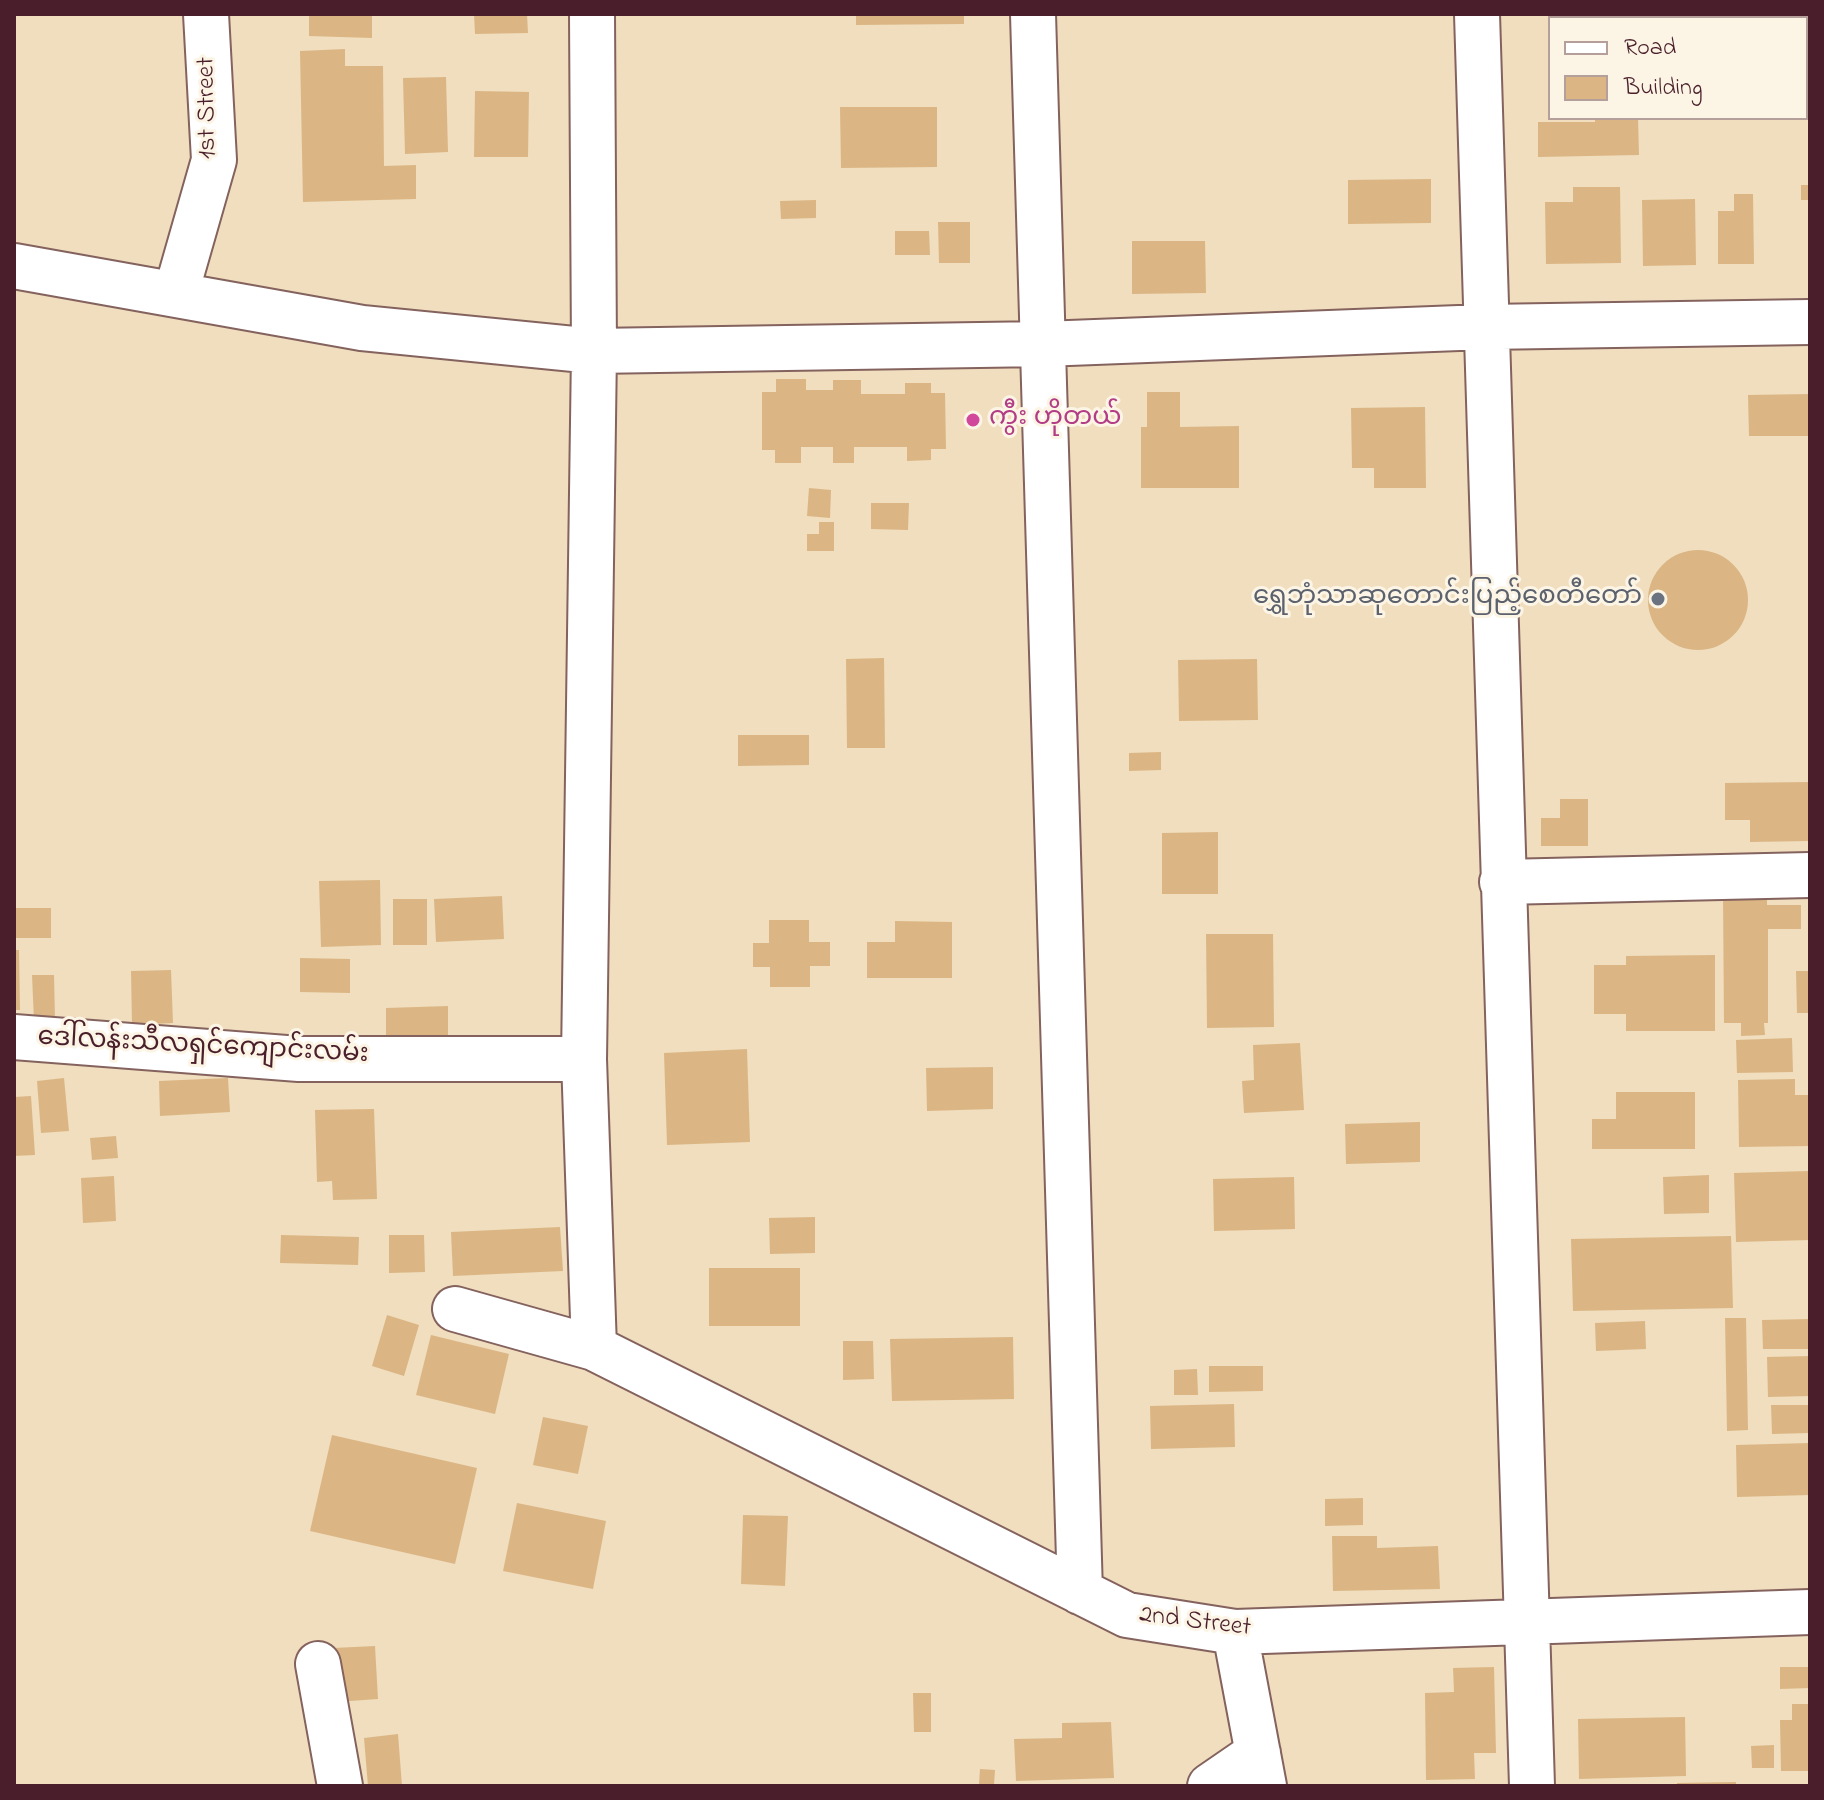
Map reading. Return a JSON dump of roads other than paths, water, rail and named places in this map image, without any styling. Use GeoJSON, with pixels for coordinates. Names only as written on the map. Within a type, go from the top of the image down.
{"type":"FeatureCollection","features":[{"type":"Feature","properties":{"kind":"street","name":"1st Street"},"geometry":{"type":"LineString","coordinates":[[176,293],[214,160],[206,14]]}},
{"type":"Feature","properties":{"kind":"street"},"geometry":{"type":"LineString","coordinates":[[592,14],[594,351],[584,1059],[594,1348]]}},
{"type":"Feature","properties":{"kind":"street"},"geometry":{"type":"LineString","coordinates":[[1033,14],[1080,1592]]}},
{"type":"Feature","properties":{"kind":"street"},"geometry":{"type":"LineString","coordinates":[[1477,14],[1532,1786]]}},
{"type":"Feature","properties":{"kind":"street"},"geometry":{"type":"LineString","coordinates":[[14,266],[362,328],[594,351],[1043,344],[1485,327],[1810,322]]}},
{"type":"Feature","properties":{"kind":"street"},"geometry":{"type":"LineString","coordinates":[[1502,882],[1810,875]]}},
{"type":"Feature","properties":{"kind":"street","name":"ဒေါ်လန်းသီလရှင်ကျောင်းလမ်း"},"geometry":{"type":"LineString","coordinates":[[14,1037],[299,1059],[584,1059]]}},
{"type":"Feature","properties":{"kind":"street","name":"2nd Street"},"geometry":{"type":"LineString","coordinates":[[455,1309],[594,1348],[1127,1615],[1235,1632],[1810,1612]]}},
{"type":"Feature","properties":{"kind":"street"},"geometry":{"type":"LineString","coordinates":[[1210,1786],[1261,1770],[1235,1632]]}},
{"type":"Feature","properties":{"kind":"street"},"geometry":{"type":"LineString","coordinates":[[318,1664],[340,1786]]}},
{"type":"Feature","properties":{"kind":"place","name":"ကွီး ဟိုတယ်"},"geometry":{"type":"Point","coordinates":[973,420]}},
{"type":"Feature","properties":{"kind":"place","name":"ရွှေဘုံသာဆုတောင်းပြည့်စေတီတော်"},"geometry":{"type":"Point","coordinates":[1658,599]}}]}
